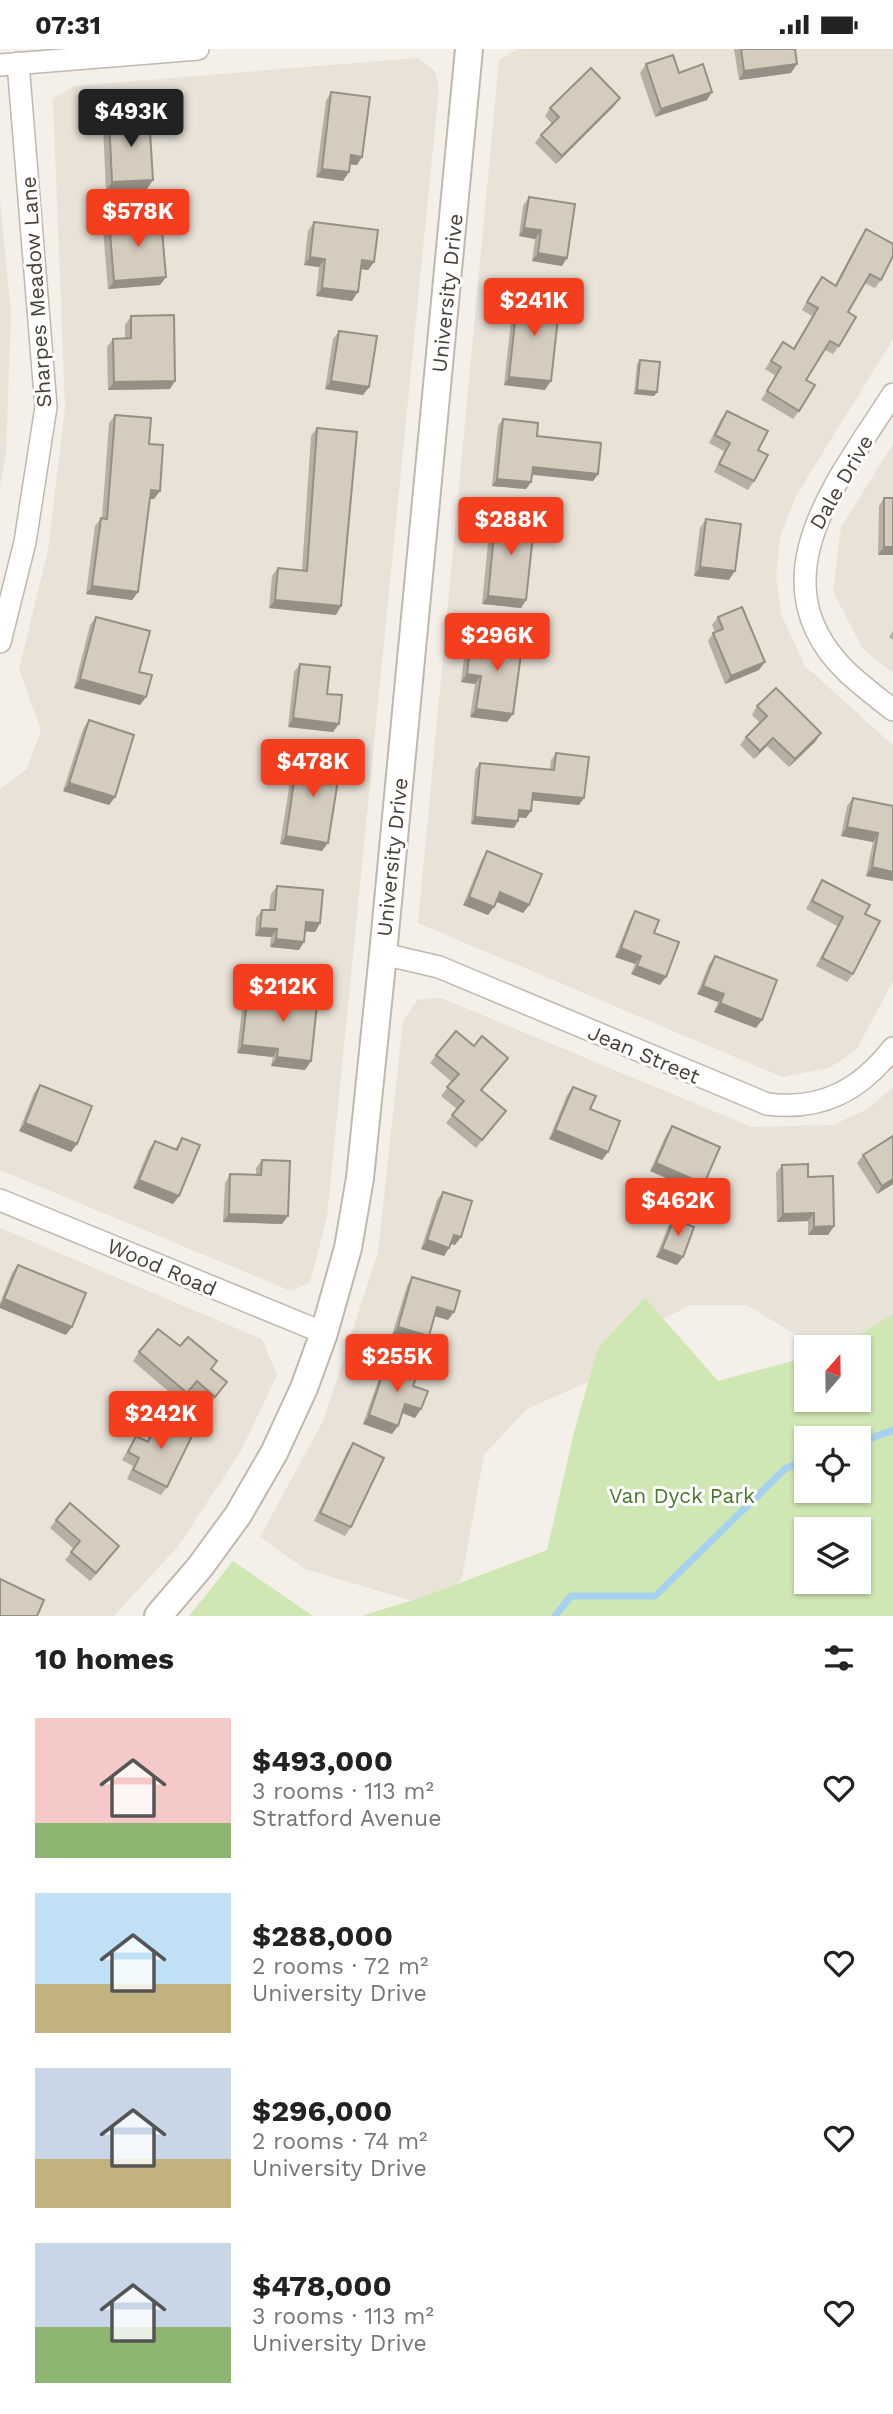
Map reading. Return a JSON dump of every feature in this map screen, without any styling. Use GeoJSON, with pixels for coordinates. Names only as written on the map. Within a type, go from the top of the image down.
{"type":"FeatureCollection","features":[{"type":"Feature","properties":{"kind":"street"},"geometry":{"type":"LineString","coordinates":[[9,64],[198,49]]}},
{"type":"Feature","properties":{"kind":"street","name":"University Drive"},"geometry":{"type":"LineString","coordinates":[[158,1616],[215,1546],[274,1453],[304,1388],[324,1333],[348,1248],[360,1178],[383,954],[469,49]]}},
{"type":"Feature","properties":{"kind":"street","name":"Sharpes Meadow Lane"},"geometry":{"type":"LineString","coordinates":[[0,642],[25,543],[46,407],[9,64]]}},
{"type":"Feature","properties":{"kind":"street","name":"Dale Drive"},"geometry":{"type":"LineString","coordinates":[[893,394],[817,517],[806,554],[804,579],[807,604],[828,649],[847,672],[893,711]]}},
{"type":"Feature","properties":{"kind":"street","name":"Jean Street"},"geometry":{"type":"LineString","coordinates":[[383,954],[439,967],[767,1104],[789,1107],[835,1098],[861,1084],[893,1048]]}},
{"type":"Feature","properties":{"kind":"street","name":"Wood Road"},"geometry":{"type":"LineString","coordinates":[[0,1200],[324,1333]]}},
{"type":"Feature","properties":{"kind":"shaded area"},"geometry":{"type":"Polygon","coordinates":[[[518,49],[893,49],[893,339],[796,496],[780,538],[776,576],[781,614],[805,666],[893,745],[893,982],[856,1050],[829,1068],[782,1077],[418,923],[499,60],[518,49]]]}},
{"type":"Feature","properties":{"kind":"shaded area"},"geometry":{"type":"Polygon","coordinates":[[[418,58],[435,71],[439,88],[327,1217],[310,1282],[291,1291],[0,1170],[0,789],[27,769],[41,730],[19,669],[48,551],[65,407],[53,100],[73,86],[418,58]]]}},
{"type":"Feature","properties":{"kind":"shaded area"},"geometry":{"type":"Polygon","coordinates":[[[0,200],[11,313],[6,454],[0,486],[0,200]]]}},
{"type":"Feature","properties":{"kind":"shaded area"},"geometry":{"type":"Polygon","coordinates":[[[893,444],[893,673],[863,649],[833,592],[841,527],[893,444]]]}},
{"type":"Feature","properties":{"kind":"shaded area"},"geometry":{"type":"Polygon","coordinates":[[[441,998],[752,1127],[833,1125],[868,1109],[893,1087],[893,1396],[872,1366],[872,1335],[796,1335],[747,1305],[690,1305],[654,1324],[595,1379],[527,1409],[484,1455],[462,1578],[436,1608],[305,1569],[260,1537],[324,1419],[378,1252],[403,1021],[418,999],[441,998]]]}},
{"type":"Feature","properties":{"kind":"shaded area"},"geometry":{"type":"Polygon","coordinates":[[[0,1228],[262,1339],[277,1375],[241,1451],[179,1545],[114,1616],[0,1616],[0,1228]]]}},
{"type":"Feature","properties":{"kind":"green space","name":"Van Dyck Park"},"geometry":{"type":"Polygon","coordinates":[[[645,1298],[718,1381],[794,1361],[794,1412],[872,1412],[872,1335],[860,1335],[893,1314],[893,1616],[361,1616],[420,1598],[547,1550],[574,1432],[598,1348],[645,1298]]]}},
{"type":"Feature","properties":{"kind":"green space"},"geometry":{"type":"Polygon","coordinates":[[[233,1561],[313,1616],[189,1616],[233,1561]]]}},
{"type":"Feature","properties":{"kind":"building"},"geometry":{"type":"Polygon","coordinates":[[[741,49],[795,49],[797,64],[744,71],[741,49]]]}},
{"type":"Feature","properties":{"kind":"building"},"geometry":{"type":"Polygon","coordinates":[[[673,55],[679,73],[703,64],[712,92],[661,109],[646,64],[673,55]]]}},
{"type":"Feature","properties":{"kind":"building"},"geometry":{"type":"Polygon","coordinates":[[[591,68],[620,98],[562,156],[541,135],[559,117],[550,108],[591,68]]]}},
{"type":"Feature","properties":{"kind":"building"},"geometry":{"type":"Polygon","coordinates":[[[331,92],[370,97],[362,157],[351,155],[349,172],[322,169],[331,92]]]}},
{"type":"Feature","properties":{"kind":"building"},"geometry":{"type":"Polygon","coordinates":[[[149,116],[153,180],[112,182],[109,118],[149,116]]]}},
{"type":"Feature","properties":{"kind":"building"},"geometry":{"type":"Polygon","coordinates":[[[529,197],[575,204],[567,258],[538,253],[541,230],[524,228],[529,197]]]}},
{"type":"Feature","properties":{"kind":"building"},"geometry":{"type":"Polygon","coordinates":[[[161,218],[166,277],[114,281],[109,222],[161,218]]]}},
{"type":"Feature","properties":{"kind":"building"},"geometry":{"type":"Polygon","coordinates":[[[314,222],[378,230],[374,262],[362,260],[358,292],[322,288],[325,259],[310,257],[314,222]]]}},
{"type":"Feature","properties":{"kind":"building"},"geometry":{"type":"Polygon","coordinates":[[[866,229],[893,244],[893,256],[881,280],[870,274],[848,312],[856,317],[839,346],[830,341],[806,380],[815,385],[799,411],[767,391],[781,367],[771,361],[783,342],[794,349],[818,308],[807,302],[822,277],[836,286],[866,229]]]}},
{"type":"Feature","properties":{"kind":"building"},"geometry":{"type":"Polygon","coordinates":[[[518,295],[560,300],[551,381],[509,377],[518,295]]]}},
{"type":"Feature","properties":{"kind":"building"},"geometry":{"type":"Polygon","coordinates":[[[174,315],[175,381],[114,382],[113,339],[131,338],[131,316],[174,315]]]}},
{"type":"Feature","properties":{"kind":"building"},"geometry":{"type":"Polygon","coordinates":[[[339,331],[377,336],[369,387],[331,381],[339,331]]]}},
{"type":"Feature","properties":{"kind":"building"},"geometry":{"type":"Polygon","coordinates":[[[640,360],[660,362],[657,392],[637,390],[640,360]]]}},
{"type":"Feature","properties":{"kind":"building"},"geometry":{"type":"Polygon","coordinates":[[[727,411],[768,431],[758,450],[768,455],[754,481],[719,464],[730,443],[715,435],[727,411]]]}},
{"type":"Feature","properties":{"kind":"building"},"geometry":{"type":"Polygon","coordinates":[[[115,415],[151,418],[149,444],[163,445],[160,491],[151,490],[138,592],[92,586],[101,518],[107,519],[115,415]]]}},
{"type":"Feature","properties":{"kind":"building"},"geometry":{"type":"Polygon","coordinates":[[[503,419],[538,423],[537,436],[601,443],[598,474],[533,467],[531,482],[497,479],[503,419]]]}},
{"type":"Feature","properties":{"kind":"building"},"geometry":{"type":"Polygon","coordinates":[[[317,428],[357,432],[341,606],[275,600],[278,568],[307,571],[317,428]]]}},
{"type":"Feature","properties":{"kind":"building"},"geometry":{"type":"Polygon","coordinates":[[[884,498],[893,498],[893,547],[884,547],[884,498]]]}},
{"type":"Feature","properties":{"kind":"building"},"geometry":{"type":"Polygon","coordinates":[[[496,514],[535,517],[526,600],[488,596],[496,514]]]}},
{"type":"Feature","properties":{"kind":"building"},"geometry":{"type":"Polygon","coordinates":[[[706,519],[741,524],[735,571],[700,567],[706,519]]]}},
{"type":"Feature","properties":{"kind":"building"},"geometry":{"type":"Polygon","coordinates":[[[742,607],[765,662],[731,676],[713,633],[723,629],[718,617],[742,607]]]}},
{"type":"Feature","properties":{"kind":"building"},"geometry":{"type":"Polygon","coordinates":[[[96,617],[150,631],[139,672],[152,675],[146,697],[80,679],[96,617]]]}},
{"type":"Feature","properties":{"kind":"building"},"geometry":{"type":"Polygon","coordinates":[[[484,634],[523,639],[513,714],[476,709],[481,676],[467,674],[470,650],[482,652],[484,634]]]}},
{"type":"Feature","properties":{"kind":"building"},"geometry":{"type":"Polygon","coordinates":[[[300,664],[330,667],[327,694],[342,695],[339,724],[293,718],[300,664]]]}},
{"type":"Feature","properties":{"kind":"building"},"geometry":{"type":"Polygon","coordinates":[[[776,688],[821,733],[795,759],[773,738],[760,751],[746,737],[767,716],[757,706],[776,688]]]}},
{"type":"Feature","properties":{"kind":"building"},"geometry":{"type":"Polygon","coordinates":[[[89,720],[134,735],[115,797],[69,783],[89,720]]]}},
{"type":"Feature","properties":{"kind":"building"},"geometry":{"type":"Polygon","coordinates":[[[556,753],[589,757],[584,798],[533,793],[531,811],[519,810],[518,821],[475,817],[480,763],[554,770],[556,753]]]}},
{"type":"Feature","properties":{"kind":"building"},"geometry":{"type":"Polygon","coordinates":[[[298,755],[341,761],[328,843],[286,836],[298,755]]]}},
{"type":"Feature","properties":{"kind":"building"},"geometry":{"type":"Polygon","coordinates":[[[853,798],[893,806],[893,872],[872,867],[878,833],[847,827],[853,798]]]}},
{"type":"Feature","properties":{"kind":"building"},"geometry":{"type":"Polygon","coordinates":[[[487,851],[542,874],[529,905],[500,892],[494,907],[469,897],[487,851]]]}},
{"type":"Feature","properties":{"kind":"building"},"geometry":{"type":"Polygon","coordinates":[[[822,880],[870,905],[865,914],[880,921],[853,974],[822,958],[843,917],[812,901],[822,880]]]}},
{"type":"Feature","properties":{"kind":"building"},"geometry":{"type":"Polygon","coordinates":[[[277,886],[323,890],[320,923],[306,922],[304,942],[276,939],[277,929],[260,928],[262,910],[275,910],[277,886]]]}},
{"type":"Feature","properties":{"kind":"building"},"geometry":{"type":"Polygon","coordinates":[[[635,911],[659,920],[654,933],[679,942],[666,977],[637,966],[641,956],[621,948],[635,911]]]}},
{"type":"Feature","properties":{"kind":"building"},"geometry":{"type":"Polygon","coordinates":[[[715,956],[777,980],[762,1020],[720,1003],[724,994],[703,986],[715,956]]]}},
{"type":"Feature","properties":{"kind":"building"},"geometry":{"type":"Polygon","coordinates":[[[269,989],[318,995],[311,1061],[277,1057],[278,1049],[242,1045],[247,1002],[267,1004],[269,989]]]}},
{"type":"Feature","properties":{"kind":"building"},"geometry":{"type":"Polygon","coordinates":[[[456,1031],[474,1046],[482,1036],[508,1058],[481,1090],[506,1111],[482,1140],[452,1115],[464,1101],[447,1087],[459,1074],[436,1055],[456,1031]]]}},
{"type":"Feature","properties":{"kind":"building"},"geometry":{"type":"Polygon","coordinates":[[[40,1085],[92,1106],[77,1144],[25,1123],[40,1085]]]}},
{"type":"Feature","properties":{"kind":"building"},"geometry":{"type":"Polygon","coordinates":[[[573,1087],[596,1096],[590,1109],[620,1121],[608,1152],[555,1130],[573,1087]]]}},
{"type":"Feature","properties":{"kind":"building"},"geometry":{"type":"Polygon","coordinates":[[[672,1126],[720,1147],[704,1184],[656,1163],[672,1126]]]}},
{"type":"Feature","properties":{"kind":"building"},"geometry":{"type":"Polygon","coordinates":[[[893,1136],[893,1179],[882,1186],[863,1155],[893,1136]]]}},
{"type":"Feature","properties":{"kind":"building"},"geometry":{"type":"Polygon","coordinates":[[[182,1138],[200,1145],[179,1196],[139,1180],[155,1141],[177,1150],[182,1138]]]}},
{"type":"Feature","properties":{"kind":"building"},"geometry":{"type":"Polygon","coordinates":[[[262,1160],[290,1161],[288,1216],[229,1214],[230,1174],[261,1175],[262,1160]]]}},
{"type":"Feature","properties":{"kind":"building"},"geometry":{"type":"Polygon","coordinates":[[[808,1164],[808,1177],[833,1176],[834,1226],[814,1227],[814,1213],[783,1214],[782,1165],[808,1164]]]}},
{"type":"Feature","properties":{"kind":"building"},"geometry":{"type":"Polygon","coordinates":[[[443,1192],[472,1201],[461,1237],[454,1235],[449,1248],[427,1240],[443,1192]]]}},
{"type":"Feature","properties":{"kind":"building"},"geometry":{"type":"Polygon","coordinates":[[[674,1219],[694,1227],[683,1257],[662,1249],[674,1219]]]}},
{"type":"Feature","properties":{"kind":"building"},"geometry":{"type":"Polygon","coordinates":[[[18,1265],[86,1293],[72,1327],[4,1299],[18,1265]]]}},
{"type":"Feature","properties":{"kind":"building"},"geometry":{"type":"Polygon","coordinates":[[[412,1277],[460,1291],[454,1312],[437,1307],[429,1336],[398,1327],[412,1277]]]}},
{"type":"Feature","properties":{"kind":"building"},"geometry":{"type":"Polygon","coordinates":[[[158,1329],[180,1346],[188,1337],[217,1361],[211,1369],[227,1382],[215,1397],[197,1381],[187,1393],[139,1352],[158,1329]]]}},
{"type":"Feature","properties":{"kind":"building"},"geometry":{"type":"Polygon","coordinates":[[[387,1361],[418,1372],[413,1386],[428,1391],[421,1409],[405,1404],[398,1426],[369,1415],[387,1361]]]}},
{"type":"Feature","properties":{"kind":"building"},"geometry":{"type":"Polygon","coordinates":[[[161,1416],[194,1432],[167,1487],[133,1470],[139,1458],[128,1452],[136,1436],[148,1442],[161,1416]]]}},
{"type":"Feature","properties":{"kind":"building"},"geometry":{"type":"Polygon","coordinates":[[[353,1443],[384,1458],[351,1527],[320,1513],[353,1443]]]}},
{"type":"Feature","properties":{"kind":"building"},"geometry":{"type":"Polygon","coordinates":[[[70,1503],[119,1546],[96,1573],[71,1552],[80,1541],[56,1520],[70,1503]]]}},
{"type":"Feature","properties":{"kind":"building"},"geometry":{"type":"Polygon","coordinates":[[[0,1579],[44,1600],[37,1616],[0,1616],[0,1579]]]}},
{"type":"Feature","properties":{"kind":"waterway"},"geometry":{"type":"LineString","coordinates":[[871,1438],[893,1430]]}},
{"type":"Feature","properties":{"kind":"waterway"},"geometry":{"type":"LineString","coordinates":[[555,1616],[571,1596],[655,1596],[786,1468],[794,1465]]}}]}
